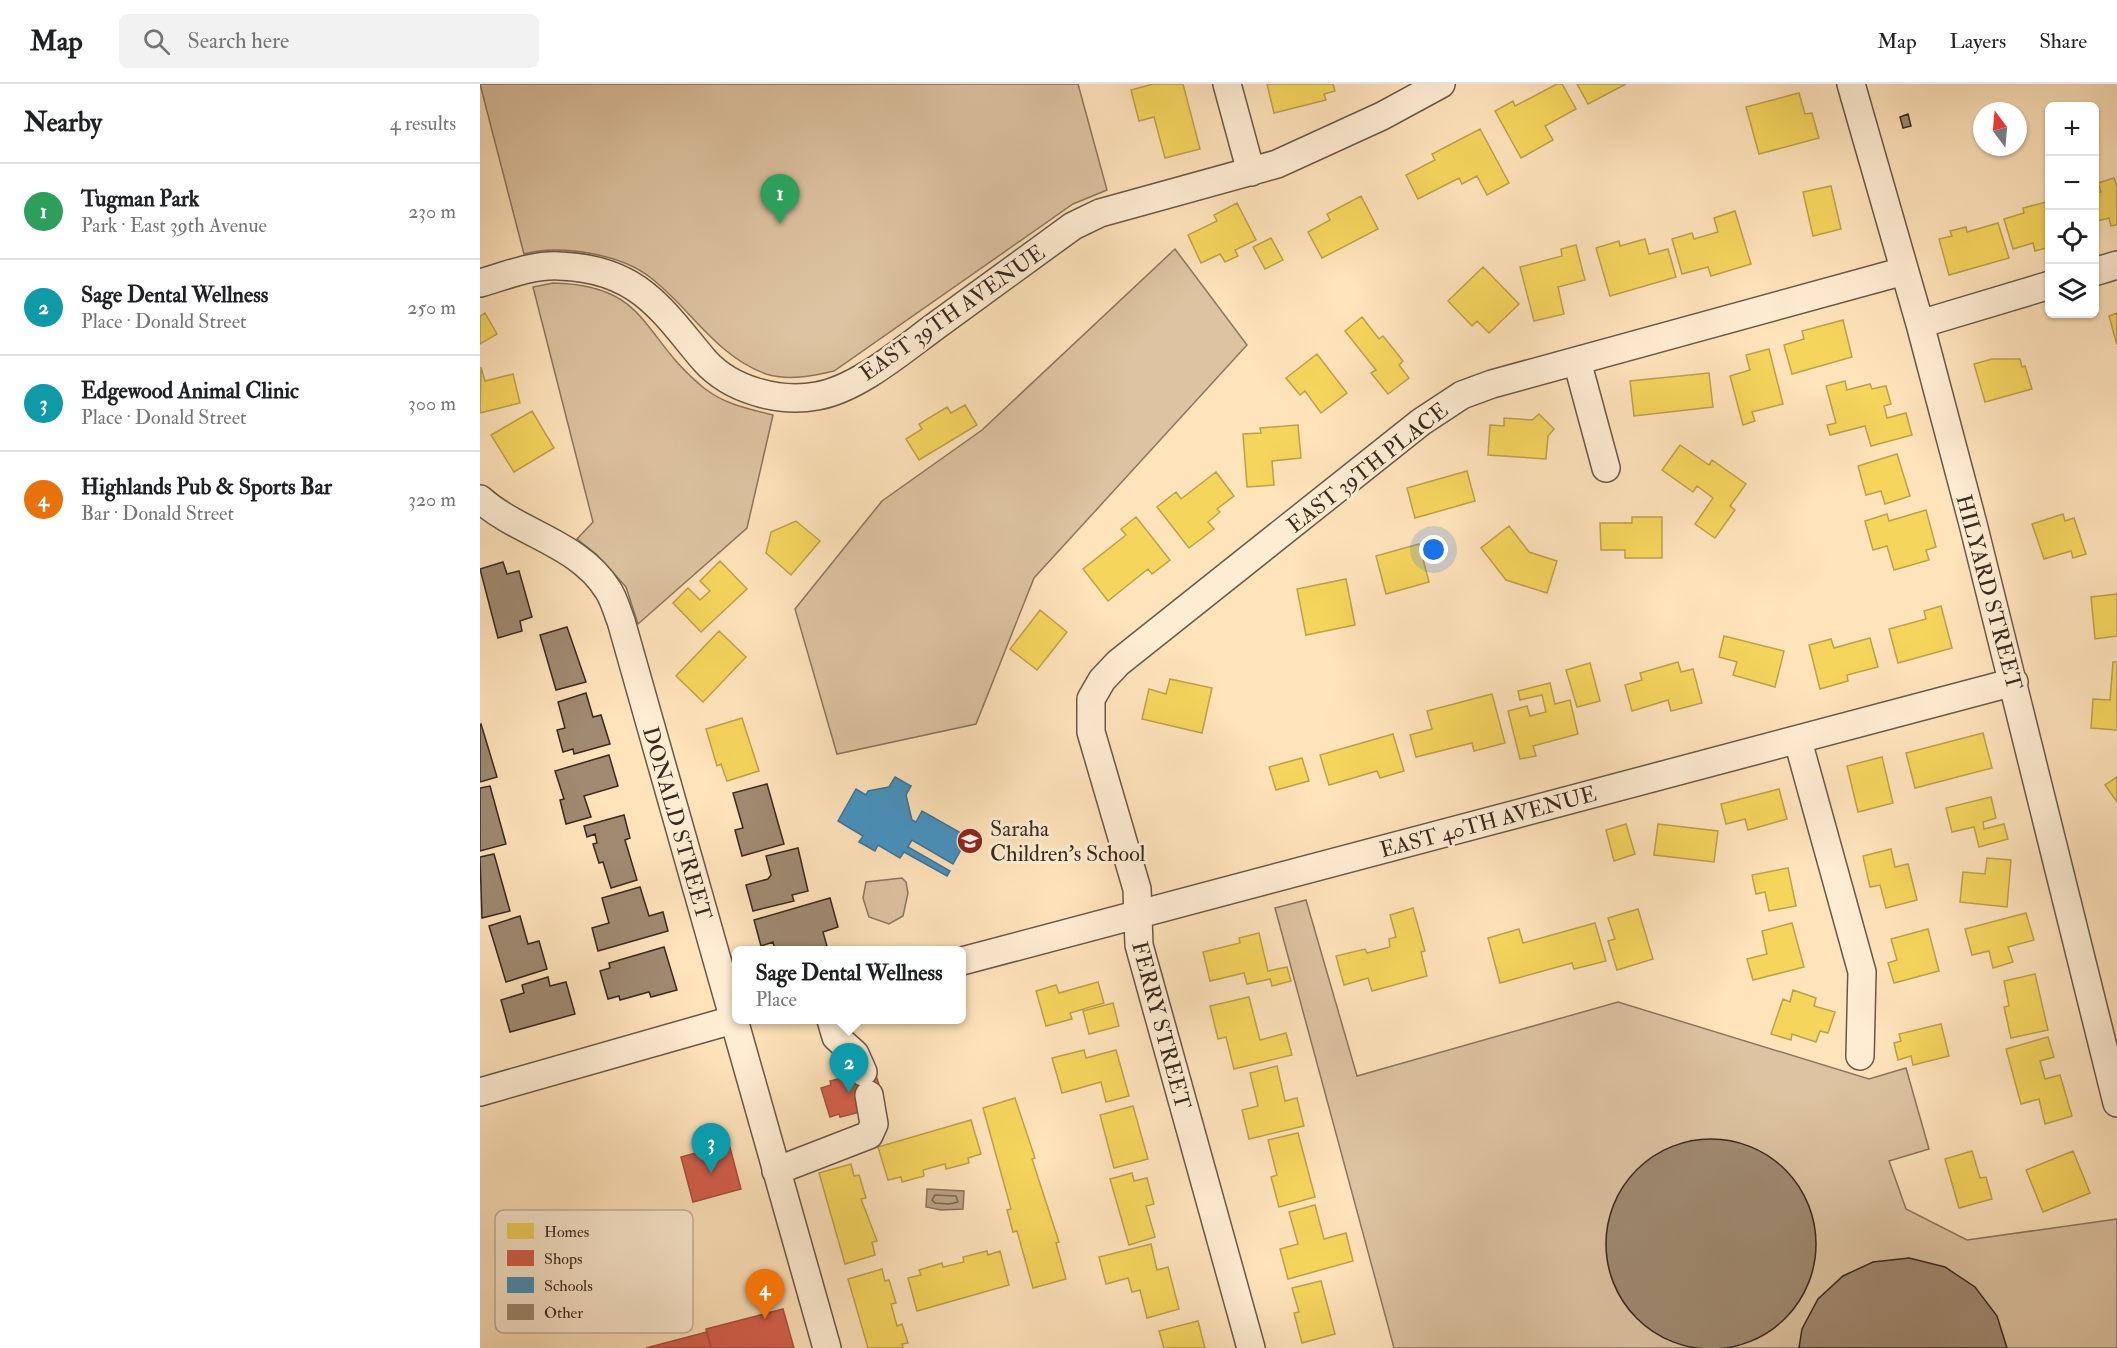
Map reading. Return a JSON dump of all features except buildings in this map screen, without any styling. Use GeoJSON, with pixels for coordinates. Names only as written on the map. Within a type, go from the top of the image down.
{"type":"FeatureCollection","features":[{"type":"Feature","properties":{"kind":"street"},"geometry":{"type":"LineString","coordinates":[[1227,84],[1251,172]]}},
{"type":"Feature","properties":{"kind":"street","name":"EAST 39TH AVENUE"},"geometry":{"type":"LineString","coordinates":[[480,283],[556,265],[584,268],[615,277],[643,293],[669,317],[706,363],[727,379],[757,393],[785,399],[818,396],[848,385],[895,355],[1073,226],[1100,213],[1251,172],[1318,147],[1441,84]]}},
{"type":"Feature","properties":{"kind":"street","name":"HILYARD STREET"},"geometry":{"type":"LineString","coordinates":[[1851,84],[1920,324],[2014,682],[2117,1103]]}},
{"type":"Feature","properties":{"kind":"street"},"geometry":{"type":"LineString","coordinates":[[2099,270],[2117,265]]}},
{"type":"Feature","properties":{"kind":"street","name":"EAST 39TH PLACE"},"geometry":{"type":"LineString","coordinates":[[1091,699],[1102,680],[1118,663],[1439,408],[1462,395],[1492,384],[1904,271]]}},
{"type":"Feature","properties":{"kind":"street"},"geometry":{"type":"LineString","coordinates":[[1920,324],[2045,286]]}},
{"type":"Feature","properties":{"kind":"street"},"geometry":{"type":"LineString","coordinates":[[1577,361],[1606,468]]}},
{"type":"Feature","properties":{"kind":"street","name":"DONALD STREET"},"geometry":{"type":"LineString","coordinates":[[484,508],[555,542],[591,569],[609,591],[621,621],[732,1009]]}},
{"type":"Feature","properties":{"kind":"street","name":"EAST 40TH AVENUE"},"geometry":{"type":"LineString","coordinates":[[966,960],[2014,682]]}},
{"type":"Feature","properties":{"kind":"street","name":"FERRY STREET"},"geometry":{"type":"LineString","coordinates":[[1091,699],[1091,732],[1137,889],[1139,945],[1251,1348]]}},
{"type":"Feature","properties":{"kind":"street"},"geometry":{"type":"LineString","coordinates":[[1798,741],[1862,972],[1860,1056]]}},
{"type":"Feature","properties":{"kind":"street"},"geometry":{"type":"LineString","coordinates":[[480,1090],[732,1020]]}},
{"type":"Feature","properties":{"kind":"street","name":"DONALD STREET"},"geometry":{"type":"LineString","coordinates":[[736,1024],[827,1348]]}},
{"type":"Feature","properties":{"kind":"street"},"geometry":{"type":"LineString","coordinates":[[776,1171],[869,1135],[874,1124],[866,1083],[855,1054],[836,1037],[832,1024]]}},
{"type":"Feature","properties":{"kind":"shaded area"},"geometry":{"type":"Polygon","coordinates":[[[480,84],[1078,84],[1107,190],[1073,204],[834,371],[800,377],[774,376],[748,366],[733,356],[651,278],[624,263],[590,253],[572,251],[539,251],[524,254],[480,84]]]}},
{"type":"Feature","properties":{"kind":"shaded area"},"geometry":{"type":"Polygon","coordinates":[[[1175,249],[1247,345],[1034,578],[976,724],[837,754],[795,609],[882,501],[982,430],[1175,249]]]}},
{"type":"Feature","properties":{"kind":"shaded area"},"geometry":{"type":"Polygon","coordinates":[[[553,283],[585,286],[609,293],[627,304],[683,369],[712,394],[745,408],[773,415],[747,528],[638,624],[626,587],[596,554],[577,539],[593,522],[533,287],[553,283]]]}},
{"type":"Feature","properties":{"kind":"shaded area"},"geometry":{"type":"Polygon","coordinates":[[[902,878],[906,882],[908,893],[903,916],[889,924],[869,917],[863,898],[866,882],[902,878]]]}},
{"type":"Feature","properties":{"kind":"shaded area"},"geometry":{"type":"Polygon","coordinates":[[[1306,900],[1357,1076],[1618,1002],[1869,1079],[1906,1068],[1929,1149],[1889,1161],[1906,1209],[1967,1240],[2117,1219],[2117,1348],[1394,1348],[1275,908],[1306,900]]]}},
{"type":"Feature","properties":{"kind":"water"},"geometry":{"type":"Polygon","coordinates":[[[927,1189],[964,1191],[963,1209],[941,1210],[926,1207],[927,1189]]]}},
{"type":"Feature","properties":{"kind":"place","name":"Tugman Park"},"geometry":{"type":"Point","coordinates":[780,224]}},
{"type":"Feature","properties":{"kind":"place","name":"Saraha Children's School"},"geometry":{"type":"Point","coordinates":[970,841]}},
{"type":"Feature","properties":{"kind":"place","name":"Sage Dental Wellness"},"geometry":{"type":"Point","coordinates":[849,1093]}},
{"type":"Feature","properties":{"kind":"place","name":"Edgewood Animal Clinic"},"geometry":{"type":"Point","coordinates":[711,1173]}},
{"type":"Feature","properties":{"kind":"place","name":"Highlands Pub & Sports Bar"},"geometry":{"type":"Point","coordinates":[765,1319]}}]}
